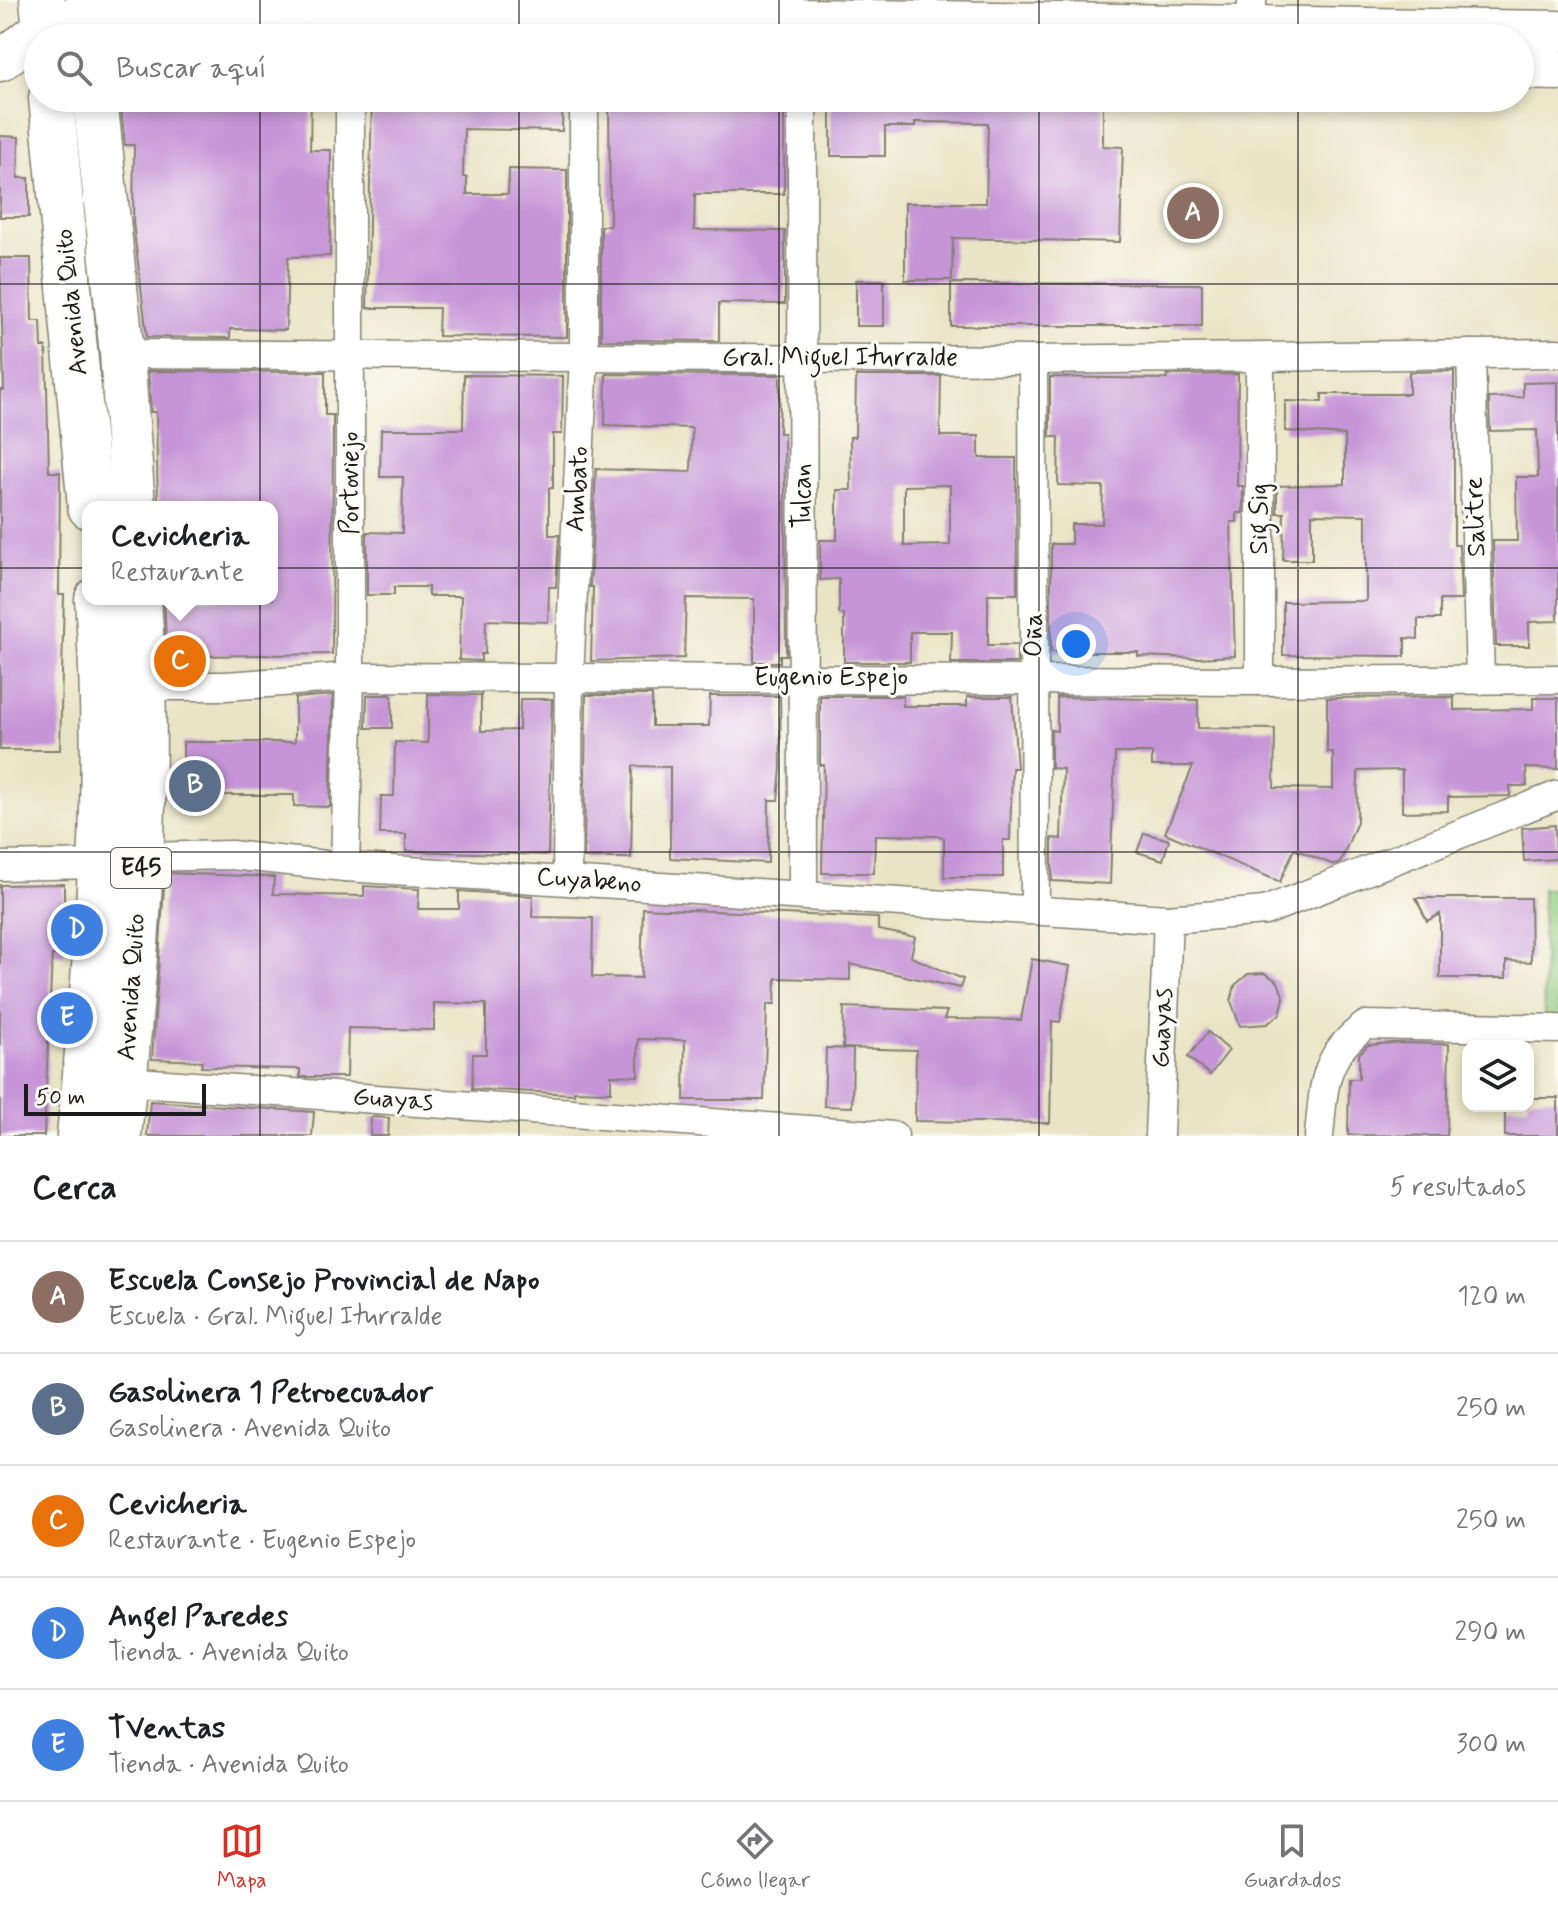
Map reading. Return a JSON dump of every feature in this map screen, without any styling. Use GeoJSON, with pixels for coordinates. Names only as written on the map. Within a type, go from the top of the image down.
{"type":"FeatureCollection","features":[{"type":"Feature","properties":{"kind":"highway","name":"Avenida Quito"},"geometry":{"type":"LineString","coordinates":[[52,112],[89,501]]}},
{"type":"Feature","properties":{"kind":"highway","name":"Avenida Quito"},"geometry":{"type":"LineString","coordinates":[[96,112],[122,354],[133,501]]}},
{"type":"Feature","properties":{"kind":"highway","name":"Avenida Quito"},"geometry":{"type":"LineString","coordinates":[[99,605],[124,686]]}},
{"type":"Feature","properties":{"kind":"highway","name":"Avenida Quito"},"geometry":{"type":"LineString","coordinates":[[119,1136],[105,1079],[121,860],[124,686],[138,605]]}},
{"type":"Feature","properties":{"kind":"highway","name":"Avenida Quito"},"geometry":{"type":"LineString","coordinates":[[79,1136],[105,1079]]}},
{"type":"Feature","properties":{"kind":"main road"},"geometry":{"type":"LineString","coordinates":[[88,17],[392,2],[803,19],[1252,13],[1439,24]]}},
{"type":"Feature","properties":{"kind":"main road"},"geometry":{"type":"LineString","coordinates":[[1534,30],[1558,31]]}},
{"type":"Feature","properties":{"kind":"main road"},"geometry":{"type":"LineString","coordinates":[[1534,69],[1558,70]]}},
{"type":"Feature","properties":{"kind":"street"},"geometry":{"type":"LineString","coordinates":[[371,24],[392,2]]}},
{"type":"Feature","properties":{"kind":"street","name":"Portoviejo"},"geometry":{"type":"LineString","coordinates":[[345,867],[350,677],[350,112]]}},
{"type":"Feature","properties":{"kind":"street","name":"Ambato"},"geometry":{"type":"LineString","coordinates":[[567,879],[569,677],[584,356],[584,112]]}},
{"type":"Feature","properties":{"kind":"street","name":"Tulcan"},"geometry":{"type":"LineString","coordinates":[[802,112],[803,895]]}},
{"type":"Feature","properties":{"kind":"street","name":"Gral. Miguel Iturralde"},"geometry":{"type":"LineString","coordinates":[[122,354],[351,353],[1033,360],[1558,353]]}},
{"type":"Feature","properties":{"kind":"street","name":"Salitre"},"geometry":{"type":"LineString","coordinates":[[1471,354],[1480,680]]}},
{"type":"Feature","properties":{"kind":"street","name":"Sig Sig"},"geometry":{"type":"LineString","coordinates":[[1260,358],[1260,681]]}},
{"type":"Feature","properties":{"kind":"street","name":"Oña"},"geometry":{"type":"LineString","coordinates":[[1033,360],[1035,910]]}},
{"type":"Feature","properties":{"kind":"street","name":"Eugenio Espejo"},"geometry":{"type":"LineString","coordinates":[[124,686],[226,686],[350,677],[1260,681],[1558,679]]}},
{"type":"Feature","properties":{"kind":"street","name":"Cuyabeno"},"geometry":{"type":"LineString","coordinates":[[0,866],[231,855],[345,867],[1168,919],[1265,911],[1558,795]]}},
{"type":"Feature","properties":{"kind":"street","name":"Guayas"},"geometry":{"type":"LineString","coordinates":[[1159,1136],[1168,919]]}},
{"type":"Feature","properties":{"kind":"street"},"geometry":{"type":"LineString","coordinates":[[1319,1136],[1325,1073],[1349,1037],[1366,1025],[1558,1029]]}},
{"type":"Feature","properties":{"kind":"street","name":"Guayas"},"geometry":{"type":"LineString","coordinates":[[105,1079],[894,1136]]}},
{"type":"Feature","properties":{"kind":"green space"},"geometry":{"type":"Polygon","coordinates":[[[1542,889],[1558,889],[1558,1019],[1544,1019],[1542,889]]]}},
{"type":"Feature","properties":{"kind":"building"},"geometry":{"type":"Polygon","coordinates":[[[121,112],[311,112],[310,150],[331,150],[330,256],[288,257],[286,330],[230,329],[230,338],[147,337],[133,222],[134,145],[125,145],[121,112]]]}},
{"type":"Feature","properties":{"kind":"building"},"geometry":{"type":"Polygon","coordinates":[[[372,112],[563,112],[562,131],[464,129],[463,177],[467,177],[467,194],[508,194],[509,169],[567,170],[567,337],[438,336],[439,308],[367,308],[372,112]]]}},
{"type":"Feature","properties":{"kind":"building"},"geometry":{"type":"Polygon","coordinates":[[[609,112],[784,112],[784,194],[695,194],[694,230],[785,231],[785,304],[719,303],[719,341],[601,340],[601,226],[610,226],[609,112]]]}},
{"type":"Feature","properties":{"kind":"building"},"geometry":{"type":"Polygon","coordinates":[[[831,112],[1103,112],[1103,146],[1123,147],[1120,242],[953,238],[952,280],[905,280],[905,203],[986,203],[988,123],[915,122],[915,127],[885,127],[885,156],[831,156],[831,112]]]}},
{"type":"Feature","properties":{"kind":"building"},"geometry":{"type":"Polygon","coordinates":[[[0,136],[19,137],[18,178],[29,178],[29,217],[0,217],[0,136]]]}},
{"type":"Feature","properties":{"kind":"building"},"geometry":{"type":"Polygon","coordinates":[[[0,258],[31,258],[32,321],[41,321],[42,347],[46,347],[49,472],[60,472],[59,595],[64,595],[60,750],[0,750],[0,390],[4,390],[0,258]]]}},
{"type":"Feature","properties":{"kind":"building"},"geometry":{"type":"Polygon","coordinates":[[[856,280],[884,280],[884,326],[856,326],[856,280]]]}},
{"type":"Feature","properties":{"kind":"building"},"geometry":{"type":"Polygon","coordinates":[[[951,283],[1202,284],[1202,326],[951,326],[951,283]]]}},
{"type":"Feature","properties":{"kind":"building"},"geometry":{"type":"Polygon","coordinates":[[[148,371],[325,372],[325,415],[333,415],[332,654],[199,656],[200,660],[167,661],[164,605],[278,605],[278,501],[158,501],[156,412],[151,412],[148,371]]]}},
{"type":"Feature","properties":{"kind":"building"},"geometry":{"type":"Polygon","coordinates":[[[1454,371],[1454,545],[1459,545],[1461,600],[1440,600],[1440,619],[1418,619],[1418,639],[1405,638],[1405,656],[1283,655],[1283,602],[1366,601],[1366,515],[1312,514],[1312,560],[1283,560],[1284,513],[1277,513],[1277,486],[1345,484],[1345,435],[1285,431],[1285,401],[1322,402],[1322,394],[1409,394],[1409,372],[1454,371]]]}},
{"type":"Feature","properties":{"kind":"building"},"geometry":{"type":"Polygon","coordinates":[[[606,374],[780,375],[779,433],[784,433],[786,655],[780,655],[780,662],[754,662],[754,599],[686,598],[684,658],[591,661],[593,587],[590,587],[596,469],[691,472],[692,428],[605,425],[606,374]]]}},
{"type":"Feature","properties":{"kind":"building"},"geometry":{"type":"Polygon","coordinates":[[[1238,374],[1237,486],[1243,486],[1243,513],[1237,513],[1237,522],[1231,522],[1235,656],[1196,658],[1138,656],[1138,652],[1051,652],[1051,544],[1071,544],[1071,524],[1102,524],[1103,486],[1058,485],[1059,437],[1050,437],[1050,377],[1167,379],[1167,375],[1238,374]]]}},
{"type":"Feature","properties":{"kind":"building"},"geometry":{"type":"Polygon","coordinates":[[[464,375],[563,376],[562,434],[553,434],[553,488],[549,488],[549,535],[559,535],[556,587],[549,587],[548,622],[486,620],[485,654],[481,654],[481,661],[459,660],[461,596],[428,596],[428,587],[394,587],[394,595],[367,595],[367,532],[402,533],[403,477],[380,477],[381,429],[463,429],[464,375]]]}},
{"type":"Feature","properties":{"kind":"building"},"geometry":{"type":"Polygon","coordinates":[[[856,376],[941,376],[940,436],[979,436],[979,458],[1016,458],[1017,594],[988,594],[988,645],[1017,645],[1017,663],[951,663],[952,632],[910,632],[910,662],[844,662],[844,614],[839,614],[839,579],[820,580],[820,540],[837,540],[837,490],[851,490],[850,437],[855,437],[856,376]],[[950,485],[904,486],[904,546],[950,545],[950,485]]]}},
{"type":"Feature","properties":{"kind":"building"},"geometry":{"type":"Polygon","coordinates":[[[1558,382],[1558,621],[1529,622],[1529,646],[1496,646],[1493,541],[1517,541],[1516,477],[1538,477],[1537,430],[1490,431],[1489,398],[1523,397],[1523,383],[1558,382]]]}},
{"type":"Feature","properties":{"kind":"building"},"geometry":{"type":"Polygon","coordinates":[[[428,694],[481,695],[481,731],[519,730],[520,699],[552,699],[548,855],[406,851],[406,834],[380,834],[381,796],[394,796],[395,742],[428,743],[428,694]]]}},
{"type":"Feature","properties":{"kind":"building"},"geometry":{"type":"Polygon","coordinates":[[[333,695],[330,807],[294,806],[294,795],[183,795],[183,742],[295,742],[295,698],[333,695]]]}},
{"type":"Feature","properties":{"kind":"building"},"geometry":{"type":"Polygon","coordinates":[[[367,695],[392,695],[392,728],[366,728],[367,695]]]}},
{"type":"Feature","properties":{"kind":"building"},"geometry":{"type":"Polygon","coordinates":[[[586,695],[652,695],[652,726],[709,726],[710,696],[780,696],[781,768],[778,800],[769,800],[768,863],[670,858],[670,767],[633,766],[631,858],[584,858],[586,695]]]}},
{"type":"Feature","properties":{"kind":"building"},"geometry":{"type":"Polygon","coordinates":[[[820,696],[903,696],[903,706],[967,706],[967,697],[1012,697],[1017,768],[1012,768],[1010,840],[1003,840],[1003,877],[944,877],[944,838],[939,836],[875,835],[874,873],[822,873],[824,765],[820,765],[820,696]]]}},
{"type":"Feature","properties":{"kind":"building"},"geometry":{"type":"Polygon","coordinates":[[[1057,697],[1198,700],[1198,728],[1275,729],[1274,788],[1333,789],[1333,752],[1327,752],[1327,698],[1454,697],[1454,710],[1533,709],[1533,698],[1558,698],[1558,769],[1526,768],[1527,786],[1510,786],[1510,796],[1448,797],[1448,811],[1402,812],[1402,770],[1358,771],[1357,822],[1340,863],[1334,865],[1294,849],[1280,882],[1165,833],[1193,766],[1152,766],[1152,753],[1115,753],[1110,884],[1052,881],[1052,838],[1061,839],[1063,769],[1051,768],[1051,730],[1057,731],[1057,697]]]}},
{"type":"Feature","properties":{"kind":"building"},"geometry":{"type":"Polygon","coordinates":[[[1555,825],[1556,859],[1524,861],[1522,828],[1555,825]]]}},
{"type":"Feature","properties":{"kind":"building"},"geometry":{"type":"Polygon","coordinates":[[[1144,833],[1169,840],[1163,860],[1137,852],[1144,833]]]}},
{"type":"Feature","properties":{"kind":"building"},"geometry":{"type":"Polygon","coordinates":[[[165,873],[274,877],[273,894],[364,896],[364,886],[419,889],[418,909],[459,909],[459,891],[533,896],[532,917],[593,918],[592,977],[641,978],[643,908],[878,918],[878,930],[915,937],[911,957],[963,979],[960,988],[850,964],[850,980],[776,978],[775,1004],[767,1004],[764,1100],[684,1100],[685,1040],[638,1039],[638,1076],[611,1075],[611,1092],[574,1091],[574,1094],[472,1089],[473,1054],[486,1054],[486,1004],[434,1003],[434,1030],[348,1028],[347,1077],[300,1077],[300,1069],[201,1067],[202,1061],[152,1059],[165,873]]]}},
{"type":"Feature","properties":{"kind":"building"},"geometry":{"type":"Polygon","coordinates":[[[64,884],[64,955],[52,955],[44,1136],[0,1136],[0,885],[64,884]]]}},
{"type":"Feature","properties":{"kind":"building"},"geometry":{"type":"Polygon","coordinates":[[[1416,898],[1530,898],[1531,962],[1506,961],[1506,978],[1440,978],[1440,914],[1427,921],[1416,898]]]}},
{"type":"Feature","properties":{"kind":"building"},"geometry":{"type":"Polygon","coordinates":[[[1032,959],[1070,966],[1060,1022],[1052,1021],[1050,1123],[915,1121],[916,1050],[843,1048],[844,1007],[947,1011],[944,1019],[1021,1020],[1032,959]]]}},
{"type":"Feature","properties":{"kind":"building"},"geometry":{"type":"Polygon","coordinates":[[[1265,973],[1278,982],[1284,998],[1280,1014],[1267,1024],[1240,1026],[1231,1001],[1235,985],[1248,974],[1265,973]]]}},
{"type":"Feature","properties":{"kind":"building"},"geometry":{"type":"Polygon","coordinates":[[[1208,1032],[1229,1050],[1210,1075],[1188,1057],[1208,1032]]]}},
{"type":"Feature","properties":{"kind":"building"},"geometry":{"type":"Polygon","coordinates":[[[1449,1044],[1447,1136],[1348,1135],[1349,1079],[1359,1079],[1359,1054],[1368,1045],[1449,1044]]]}},
{"type":"Feature","properties":{"kind":"building"},"geometry":{"type":"Polygon","coordinates":[[[826,1048],[853,1049],[852,1107],[824,1106],[826,1048]]]}},
{"type":"Feature","properties":{"kind":"building"},"geometry":{"type":"Polygon","coordinates":[[[1534,1098],[1558,1098],[1558,1136],[1505,1136],[1505,1112],[1534,1112],[1534,1098]]]}},
{"type":"Feature","properties":{"kind":"building"},"geometry":{"type":"Polygon","coordinates":[[[150,1101],[314,1112],[312,1136],[147,1136],[150,1101]]]}},
{"type":"Feature","properties":{"kind":"building"},"geometry":{"type":"Polygon","coordinates":[[[371,1117],[389,1118],[388,1136],[370,1136],[371,1117]]]}},
{"type":"Feature","properties":{"kind":"place","name":"Escuela Consejo Provincial de Napo"},"geometry":{"type":"Point","coordinates":[1193,213]}},
{"type":"Feature","properties":{"kind":"place","name":"Cevicheria"},"geometry":{"type":"Point","coordinates":[180,661]}},
{"type":"Feature","properties":{"kind":"place","name":"Gasolinera 1 Petroecuador"},"geometry":{"type":"Point","coordinates":[195,786]}},
{"type":"Feature","properties":{"kind":"place","name":"Angel Paredes"},"geometry":{"type":"Point","coordinates":[77,930]}},
{"type":"Feature","properties":{"kind":"place","name":"TVentas"},"geometry":{"type":"Point","coordinates":[67,1018]}}]}
